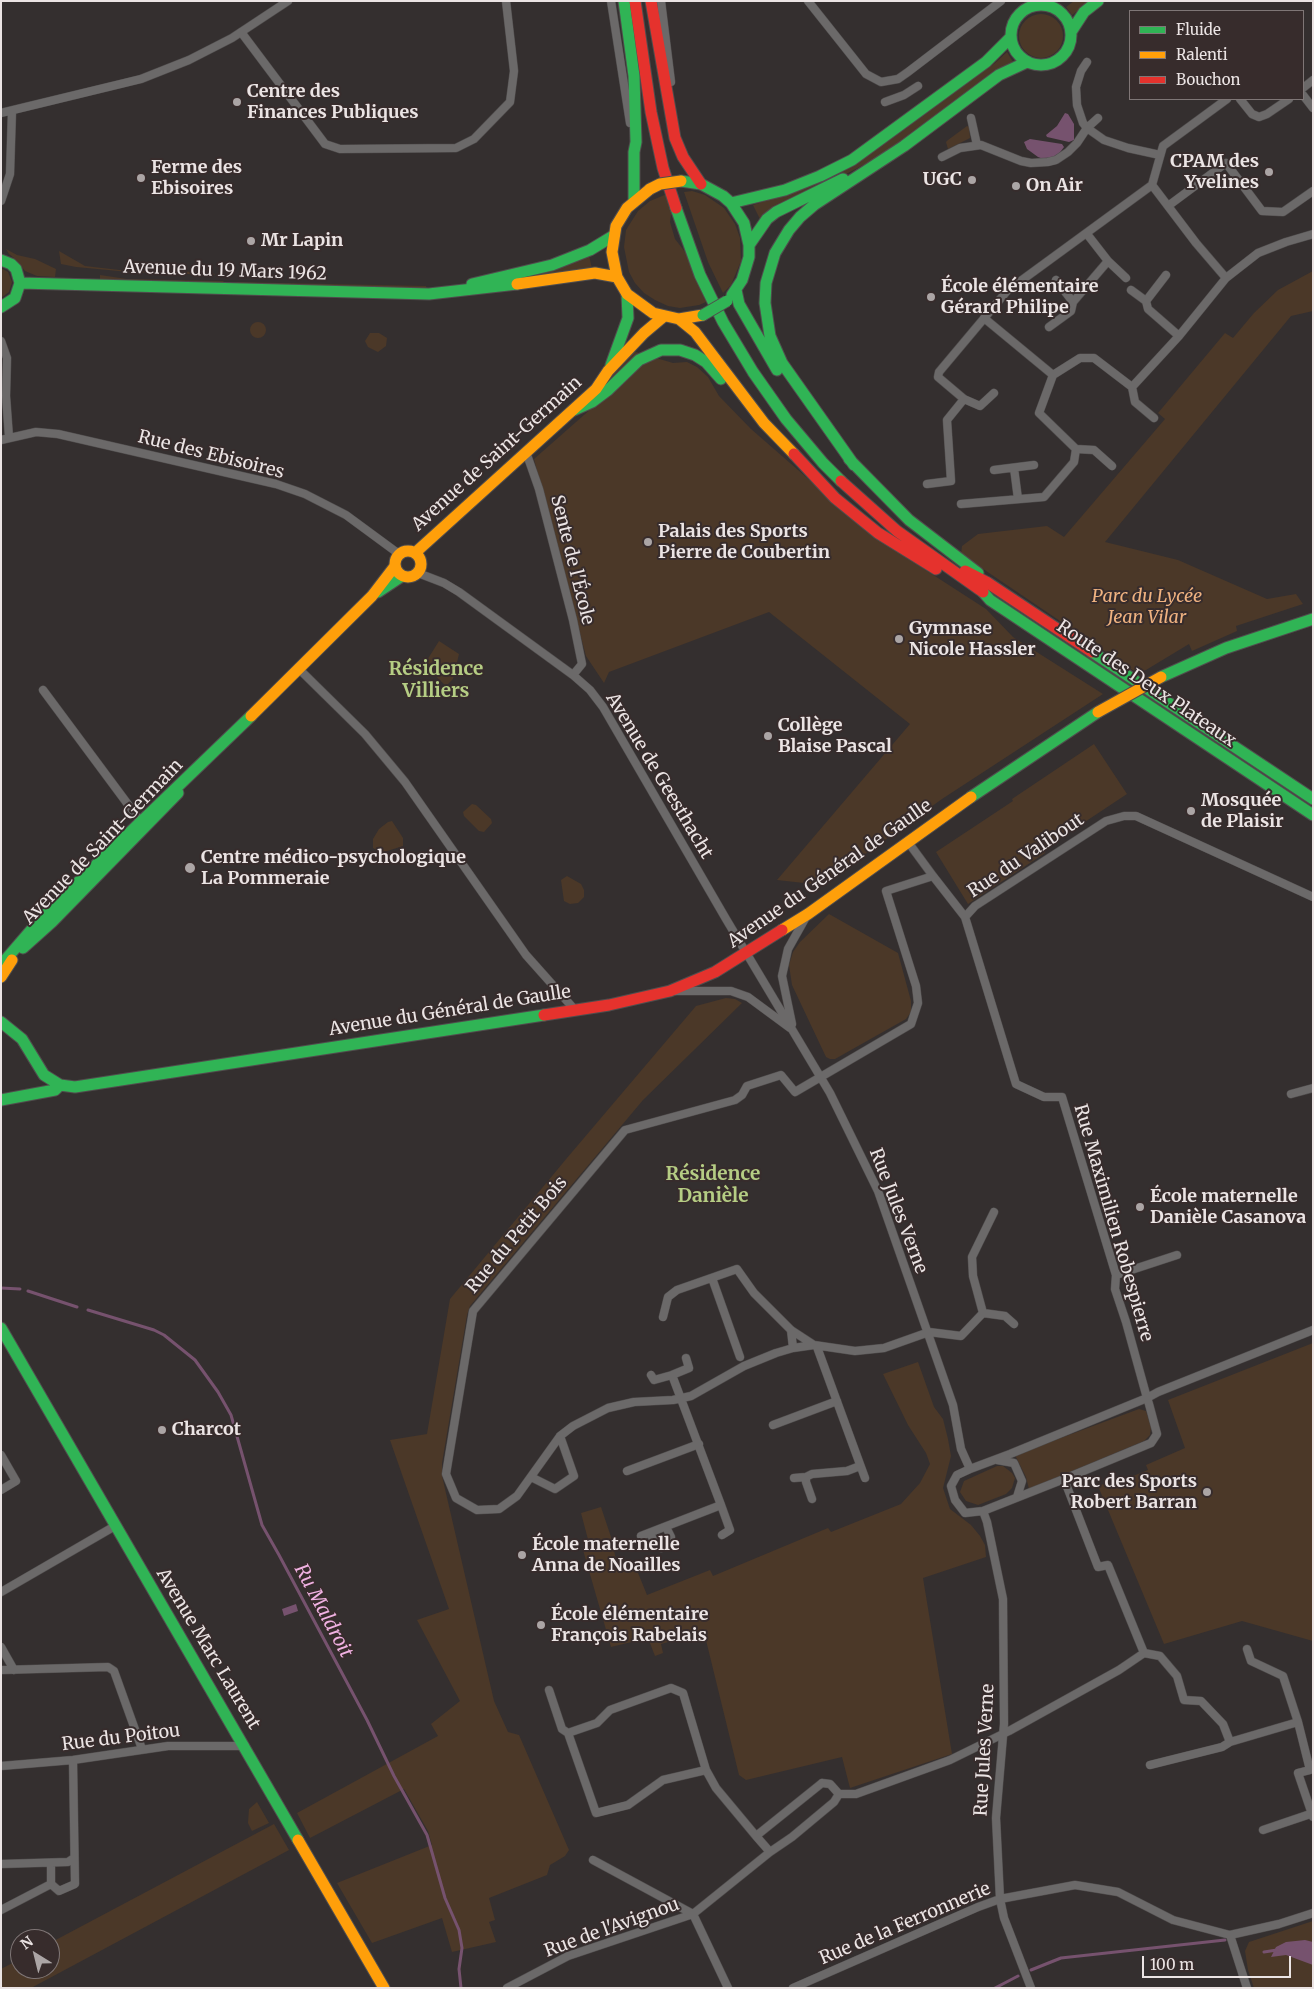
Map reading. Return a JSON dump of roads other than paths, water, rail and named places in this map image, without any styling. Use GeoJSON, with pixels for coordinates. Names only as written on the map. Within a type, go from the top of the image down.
{"type":"FeatureCollection","features":[{"type":"Feature","properties":{"kind":"main road"},"geometry":{"type":"LineString","coordinates":[[624,1],[634,76],[636,142],[634,152],[634,200]]}},
{"type":"Feature","properties":{"kind":"main road","name":"Route des Deux Plateaux"},"geometry":{"type":"LineString","coordinates":[[635,1],[651,112],[663,168],[676,209],[700,275],[728,331],[753,372],[786,419],[824,463],[859,498],[897,531],[983,592],[990,600],[1313,815]]}},
{"type":"Feature","properties":{"kind":"main road","name":"Route des Deux Plateaux"},"geometry":{"type":"LineString","coordinates":[[642,1],[658,110],[670,167],[697,244],[717,294],[734,327],[758,367],[791,414],[864,494],[903,527],[968,573],[988,583],[1313,800]]}},
{"type":"Feature","properties":{"kind":"main road"},"geometry":{"type":"LineString","coordinates":[[652,1],[675,138],[683,157],[701,184]]}},
{"type":"Feature","properties":{"kind":"main road"},"geometry":{"type":"LineString","coordinates":[[1054,7],[1064,1]]}},
{"type":"Feature","properties":{"kind":"main road"},"geometry":{"type":"LineString","coordinates":[[1010,38],[1017,54],[1028,62],[1042,66],[1058,60],[1069,47],[1071,32],[1084,12],[1098,1]]}},
{"type":"Feature","properties":{"kind":"main road"},"geometry":{"type":"LineString","coordinates":[[731,203],[785,190],[820,176],[852,160],[986,62],[1010,38],[1013,23],[1023,10],[1040,4],[1054,7],[1065,16],[1071,32]]}},
{"type":"Feature","properties":{"kind":"main road"},"geometry":{"type":"LineString","coordinates":[[854,465],[782,363],[770,336],[766,318],[766,283],[769,269],[781,242],[800,217],[814,205],[904,146],[999,75],[1028,62]]}},
{"type":"Feature","properties":{"kind":"main road"},"geometry":{"type":"LineString","coordinates":[[749,245],[767,219],[776,212],[836,182],[872,167]]}},
{"type":"Feature","properties":{"kind":"main road"},"geometry":{"type":"LineString","coordinates":[[681,181],[701,184],[717,192],[731,203],[744,223],[749,245],[747,269],[736,290],[727,301],[703,315],[679,319],[663,316],[644,308],[628,294],[617,277],[613,261],[614,236],[621,216],[634,200],[660,184],[681,181]]}},
{"type":"Feature","properties":{"kind":"main road","name":"Avenue du 19 Mars 1962"},"geometry":{"type":"LineString","coordinates":[[429,294],[552,265],[590,250],[614,236]]}},
{"type":"Feature","properties":{"kind":"main road"},"geometry":{"type":"LineString","coordinates":[[1,260],[11,264],[16,270],[20,283],[15,298],[1,307]]}},
{"type":"Feature","properties":{"kind":"main road","name":"Avenue du 19 Mars 1962"},"geometry":{"type":"LineString","coordinates":[[20,283],[429,294],[492,288],[595,273],[617,277]]}},
{"type":"Feature","properties":{"kind":"main road"},"geometry":{"type":"LineString","coordinates":[[736,290],[739,304],[779,372],[798,400],[854,465],[908,520],[972,567],[988,583]]}},
{"type":"Feature","properties":{"kind":"main road"},"geometry":{"type":"LineString","coordinates":[[608,371],[628,318],[628,294]]}},
{"type":"Feature","properties":{"kind":"main road","name":"Avenue de Saint-Germain"},"geometry":{"type":"LineString","coordinates":[[416,552],[596,389],[608,371],[663,316]]}},
{"type":"Feature","properties":{"kind":"main road"},"geometry":{"type":"LineString","coordinates":[[679,319],[700,338],[764,423],[835,498],[878,533],[979,596],[990,600]]}},
{"type":"Feature","properties":{"kind":"main road"},"geometry":{"type":"LineString","coordinates":[[574,410],[592,402],[608,390],[639,360],[654,352],[671,350],[691,354],[706,362],[752,417],[764,423]]}},
{"type":"Feature","properties":{"kind":"main road"},"geometry":{"type":"LineString","coordinates":[[407,550],[416,552],[422,564],[418,573],[411,577],[402,576],[396,570],[396,557],[407,550]]}},
{"type":"Feature","properties":{"kind":"main road","name":"Avenue de Saint-Germain"},"geometry":{"type":"LineString","coordinates":[[1,965],[45,914],[142,824],[167,806],[211,755],[372,596],[395,566]]}},
{"type":"Feature","properties":{"kind":"main road","name":"Avenue de Saint-Germain"},"geometry":{"type":"LineString","coordinates":[[372,596],[402,576]]}},
{"type":"Feature","properties":{"kind":"main road","name":"Avenue du Général de Gaulle"},"geometry":{"type":"LineString","coordinates":[[1,1100],[55,1090],[60,1085],[75,1087],[575,1010],[670,992],[715,972],[747,954],[808,914],[973,796],[1098,712],[1161,676],[1226,648],[1313,620]]}},
{"type":"Feature","properties":{"kind":"main road","name":"Avenue de Saint-Germain"},"geometry":{"type":"LineString","coordinates":[[1,977],[16,954],[52,922],[142,824]]}},
{"type":"Feature","properties":{"kind":"main road"},"geometry":{"type":"LineString","coordinates":[[3,1025],[22,1039],[44,1075],[60,1085]]}},
{"type":"Feature","properties":{"kind":"main road","name":"Avenue Marc Laurent"},"geometry":{"type":"LineString","coordinates":[[1,1328],[384,1988]]}},
{"type":"Feature","properties":{"kind":"street"},"geometry":{"type":"LineString","coordinates":[[1,113],[141,79],[189,60],[241,32],[288,1]]}},
{"type":"Feature","properties":{"kind":"street"},"geometry":{"type":"LineString","coordinates":[[241,32],[325,144],[340,149],[456,148],[474,139],[510,102],[514,71],[506,1]]}},
{"type":"Feature","properties":{"kind":"street"},"geometry":{"type":"LineString","coordinates":[[611,1],[630,121],[631,143],[634,152]]}},
{"type":"Feature","properties":{"kind":"street"},"geometry":{"type":"LineString","coordinates":[[662,1],[675,107],[671,118]]}},
{"type":"Feature","properties":{"kind":"street"},"geometry":{"type":"LineString","coordinates":[[808,1],[866,74],[881,82],[898,79],[1001,1]]}},
{"type":"Feature","properties":{"kind":"street"},"geometry":{"type":"LineString","coordinates":[[1087,62],[1081,71],[1076,87],[1077,105],[1082,123],[1104,140],[1128,148],[1160,155]]}},
{"type":"Feature","properties":{"kind":"street"},"geometry":{"type":"LineString","coordinates":[[1304,89],[1313,80]]}},
{"type":"Feature","properties":{"kind":"street"},"geometry":{"type":"LineString","coordinates":[[886,102],[904,95],[918,86]]}},
{"type":"Feature","properties":{"kind":"street"},"geometry":{"type":"LineString","coordinates":[[1304,92],[1313,108]]}},
{"type":"Feature","properties":{"kind":"street"},"geometry":{"type":"LineString","coordinates":[[994,393],[980,406],[964,399],[938,377],[939,372],[1007,291],[1152,185],[1162,146],[1225,100]]}},
{"type":"Feature","properties":{"kind":"street"},"geometry":{"type":"LineString","coordinates":[[1241,100],[1252,114],[1259,116],[1267,114],[1288,100]]}},
{"type":"Feature","properties":{"kind":"street"},"geometry":{"type":"LineString","coordinates":[[1,202],[10,174],[12,111]]}},
{"type":"Feature","properties":{"kind":"street"},"geometry":{"type":"LineString","coordinates":[[971,118],[977,145]]}},
{"type":"Feature","properties":{"kind":"street"},"geometry":{"type":"LineString","coordinates":[[942,157],[960,148],[977,145],[988,147],[1021,162],[1031,163],[1056,160],[1077,143],[1087,128],[1098,118]]}},
{"type":"Feature","properties":{"kind":"street"},"geometry":{"type":"LineString","coordinates":[[1168,206],[1226,163],[1262,211],[1283,212],[1313,191]]}},
{"type":"Feature","properties":{"kind":"street"},"geometry":{"type":"LineString","coordinates":[[1152,185],[1196,243],[1226,278]]}},
{"type":"Feature","properties":{"kind":"street"},"geometry":{"type":"LineString","coordinates":[[1087,234],[1108,261],[1126,278]]}},
{"type":"Feature","properties":{"kind":"street"},"geometry":{"type":"LineString","coordinates":[[1132,387],[1179,336],[1226,278],[1258,253],[1313,234]]}},
{"type":"Feature","properties":{"kind":"street"},"geometry":{"type":"LineString","coordinates":[[1050,327],[1071,311],[1073,302],[1108,261]]}},
{"type":"Feature","properties":{"kind":"street"},"geometry":{"type":"LineString","coordinates":[[1146,301],[1166,276]]}},
{"type":"Feature","properties":{"kind":"street"},"geometry":{"type":"LineString","coordinates":[[1056,280],[1073,302]]}},
{"type":"Feature","properties":{"kind":"street"},"geometry":{"type":"LineString","coordinates":[[1131,290],[1146,301],[1148,309],[1179,336]]}},
{"type":"Feature","properties":{"kind":"street"},"geometry":{"type":"LineString","coordinates":[[984,318],[1053,376]]}},
{"type":"Feature","properties":{"kind":"street"},"geometry":{"type":"LineString","coordinates":[[1,341],[7,358],[5,438]]}},
{"type":"Feature","properties":{"kind":"street"},"geometry":{"type":"LineString","coordinates":[[1112,466],[1094,450],[1076,449],[1039,413],[1053,376],[1080,358],[1094,358],[1132,387],[1135,402],[1154,418]]}},
{"type":"Feature","properties":{"kind":"street"},"geometry":{"type":"LineString","coordinates":[[927,484],[951,481],[947,420],[964,399]]}},
{"type":"Feature","properties":{"kind":"street","name":"Rue des Ebisoires"},"geometry":{"type":"LineString","coordinates":[[5,438],[36,432],[58,434],[276,484],[306,494],[346,515],[399,554]]}},
{"type":"Feature","properties":{"kind":"street"},"geometry":{"type":"LineString","coordinates":[[961,504],[1044,497],[1074,462],[1076,449]]}},
{"type":"Feature","properties":{"kind":"street","name":"Sente de l'École"},"geometry":{"type":"LineString","coordinates":[[526,452],[539,489],[573,620],[582,664],[574,675]]}},
{"type":"Feature","properties":{"kind":"street"},"geometry":{"type":"LineString","coordinates":[[994,470],[1034,465]]}},
{"type":"Feature","properties":{"kind":"street"},"geometry":{"type":"LineString","coordinates":[[1014,468],[1018,499]]}},
{"type":"Feature","properties":{"kind":"street","name":"Avenue de Geesthacht"},"geometry":{"type":"LineString","coordinates":[[418,573],[444,583],[459,592],[574,675],[590,690],[603,707],[747,954]]}},
{"type":"Feature","properties":{"kind":"street"},"geometry":{"type":"LineString","coordinates":[[298,668],[365,734],[405,782],[526,955],[553,983],[575,1010]]}},
{"type":"Feature","properties":{"kind":"street"},"geometry":{"type":"LineString","coordinates":[[43,690],[142,824]]}},
{"type":"Feature","properties":{"kind":"street","name":"Rue du Valibout"},"geometry":{"type":"LineString","coordinates":[[908,842],[965,917],[975,906],[1106,821],[1124,816],[1136,816],[1313,896]]}},
{"type":"Feature","properties":{"kind":"street"},"geometry":{"type":"LineString","coordinates":[[820,1077],[911,1024],[918,1004],[916,986],[886,891],[933,876]]}},
{"type":"Feature","properties":{"kind":"street"},"geometry":{"type":"LineString","coordinates":[[793,1031],[782,976],[788,949],[808,914]]}},
{"type":"Feature","properties":{"kind":"street","name":"Rue Maximilien Robespierre"},"geometry":{"type":"LineString","coordinates":[[965,917],[1016,1084],[1044,1098],[1062,1097],[1116,1275],[1115,1288],[1157,1434],[1151,1443],[1017,1497]]}},
{"type":"Feature","properties":{"kind":"street","name":"Rue Jules Verne"},"geometry":{"type":"LineString","coordinates":[[747,954],[830,1093],[878,1191],[923,1320],[929,1332],[953,1405],[961,1449],[970,1469]]}},
{"type":"Feature","properties":{"kind":"street"},"geometry":{"type":"LineString","coordinates":[[670,992],[731,991],[748,997],[793,1031]]}},
{"type":"Feature","properties":{"kind":"street","name":"Rue du Petit Bois"},"geometry":{"type":"LineString","coordinates":[[820,1077],[795,1092],[782,1075],[747,1086],[742,1095],[735,1100],[625,1130],[474,1311],[446,1474],[456,1498],[477,1510],[499,1509],[517,1496],[560,1436],[572,1426],[608,1408],[634,1402],[691,1396],[744,1366],[793,1348],[815,1346],[855,1351],[884,1348],[929,1332]]}},
{"type":"Feature","properties":{"kind":"street"},"geometry":{"type":"LineString","coordinates":[[1291,1094],[1313,1088]]}},
{"type":"Feature","properties":{"kind":"street"},"geometry":{"type":"LineString","coordinates":[[983,1313],[973,1276],[972,1257],[994,1212]]}},
{"type":"Feature","properties":{"kind":"street"},"geometry":{"type":"LineString","coordinates":[[1116,1275],[1177,1255]]}},
{"type":"Feature","properties":{"kind":"street"},"geometry":{"type":"LineString","coordinates":[[663,1317],[668,1297],[677,1290],[737,1269],[754,1293],[791,1330],[815,1346],[864,1478]]}},
{"type":"Feature","properties":{"kind":"street"},"geometry":{"type":"LineString","coordinates":[[712,1278],[740,1357]]}},
{"type":"Feature","properties":{"kind":"street"},"geometry":{"type":"LineString","coordinates":[[929,1332],[962,1336],[983,1313]]}},
{"type":"Feature","properties":{"kind":"street"},"geometry":{"type":"LineString","coordinates":[[983,1313],[1005,1316],[1014,1324]]}},
{"type":"Feature","properties":{"kind":"street"},"geometry":{"type":"LineString","coordinates":[[791,1330],[793,1348]]}},
{"type":"Feature","properties":{"kind":"street"},"geometry":{"type":"LineString","coordinates":[[996,1460],[1014,1463],[1022,1481],[1017,1497],[983,1511],[964,1513],[955,1500],[951,1486],[957,1475],[1313,1330]]}},
{"type":"Feature","properties":{"kind":"street"},"geometry":{"type":"LineString","coordinates":[[651,1375],[654,1380],[689,1368],[686,1358]]}},
{"type":"Feature","properties":{"kind":"street"},"geometry":{"type":"LineString","coordinates":[[672,1375],[730,1530],[722,1535]]}},
{"type":"Feature","properties":{"kind":"street"},"geometry":{"type":"LineString","coordinates":[[773,1425],[837,1401]]}},
{"type":"Feature","properties":{"kind":"street"},"geometry":{"type":"LineString","coordinates":[[531,1477],[554,1489],[574,1476],[560,1436]]}},
{"type":"Feature","properties":{"kind":"street"},"geometry":{"type":"LineString","coordinates":[[628,1471],[699,1444]]}},
{"type":"Feature","properties":{"kind":"street"},"geometry":{"type":"LineString","coordinates":[[1,1454],[16,1481],[1,1490]]}},
{"type":"Feature","properties":{"kind":"street"},"geometry":{"type":"LineString","coordinates":[[794,1478],[806,1477],[812,1474],[847,1471],[860,1466]]}},
{"type":"Feature","properties":{"kind":"street"},"geometry":{"type":"LineString","coordinates":[[806,1477],[812,1499]]}},
{"type":"Feature","properties":{"kind":"street"},"geometry":{"type":"LineString","coordinates":[[1064,1479],[1098,1567],[1108,1565],[1144,1653]]}},
{"type":"Feature","properties":{"kind":"street"},"geometry":{"type":"LineString","coordinates":[[642,1536],[721,1505]]}},
{"type":"Feature","properties":{"kind":"street","name":"Rue Jules Verne"},"geometry":{"type":"LineString","coordinates":[[983,1511],[1003,1599],[1004,1734],[996,1818],[1000,1900],[1004,1918],[1031,1988]]}},
{"type":"Feature","properties":{"kind":"street"},"geometry":{"type":"LineString","coordinates":[[1,1592],[115,1526]]}},
{"type":"Feature","properties":{"kind":"street"},"geometry":{"type":"LineString","coordinates":[[650,1533],[656,1546],[661,1548],[667,1546],[671,1542],[671,1537],[666,1527]]}},
{"type":"Feature","properties":{"kind":"street"},"geometry":{"type":"LineString","coordinates":[[1,1647],[14,1670]]}},
{"type":"Feature","properties":{"kind":"street"},"geometry":{"type":"LineString","coordinates":[[1247,1649],[1251,1661],[1283,1676],[1298,1722],[1310,1770],[1298,1773],[1312,1814],[1263,1830]]}},
{"type":"Feature","properties":{"kind":"street"},"geometry":{"type":"LineString","coordinates":[[756,1836],[822,1783],[830,1784],[839,1794],[856,1794],[950,1760],[1004,1734],[1119,1670],[1144,1653],[1160,1656],[1177,1676],[1184,1700],[1202,1701],[1223,1724],[1230,1742]]}},
{"type":"Feature","properties":{"kind":"street"},"geometry":{"type":"LineString","coordinates":[[1,1670],[108,1667],[114,1671],[142,1749]]}},
{"type":"Feature","properties":{"kind":"street"},"geometry":{"type":"LineString","coordinates":[[568,1733],[597,1723],[610,1710],[671,1688],[683,1693],[706,1770],[716,1788],[770,1852]]}},
{"type":"Feature","properties":{"kind":"street"},"geometry":{"type":"LineString","coordinates":[[550,1690],[562,1729],[568,1733],[596,1813],[628,1804],[663,1780],[706,1770]]}},
{"type":"Feature","properties":{"kind":"street"},"geometry":{"type":"LineString","coordinates":[[1150,1765],[1222,1747],[1230,1742],[1298,1722]]}},
{"type":"Feature","properties":{"kind":"street","name":"Rue du Poitou"},"geometry":{"type":"LineString","coordinates":[[1,1766],[73,1760],[142,1749],[195,1745],[245,1746]]}},
{"type":"Feature","properties":{"kind":"street"},"geometry":{"type":"LineString","coordinates":[[51,1863],[51,1884],[59,1891],[75,1884],[73,1760]]}},
{"type":"Feature","properties":{"kind":"street","name":"Rue de l'Avignou"},"geometry":{"type":"LineString","coordinates":[[507,1988],[568,1956],[693,1914],[770,1852],[815,1819],[834,1802],[839,1794]]}},
{"type":"Feature","properties":{"kind":"street"},"geometry":{"type":"LineString","coordinates":[[1,1864],[68,1862],[74,1858]]}},
{"type":"Feature","properties":{"kind":"street"},"geometry":{"type":"LineString","coordinates":[[593,1860],[693,1914],[728,1988]]}},
{"type":"Feature","properties":{"kind":"street"},"geometry":{"type":"LineString","coordinates":[[1,1910],[51,1884]]}},
{"type":"Feature","properties":{"kind":"street","name":"Rue de la Ferronnerie"},"geometry":{"type":"LineString","coordinates":[[794,1988],[978,1907],[1000,1900],[1075,1886],[1118,1892],[1173,1920],[1230,1935]]}},
{"type":"Feature","properties":{"kind":"street"},"geometry":{"type":"LineString","coordinates":[[1247,1988],[1230,1935],[1279,1924],[1313,1913]]}},
{"type":"Feature","properties":{"kind":"waterway","name":"Ru Maldroit"},"geometry":{"type":"LineString","coordinates":[[1,1288],[20,1289]]}},
{"type":"Feature","properties":{"kind":"waterway","name":"Ru Maldroit"},"geometry":{"type":"LineString","coordinates":[[28,1291],[77,1307]]}},
{"type":"Feature","properties":{"kind":"waterway","name":"Ru Maldroit"},"geometry":{"type":"LineString","coordinates":[[88,1310],[154,1330],[164,1335],[195,1360],[218,1392],[231,1415],[262,1525],[427,1835],[445,1898],[459,1930],[462,1948],[459,1969],[461,1988]]}},
{"type":"Feature","properties":{"kind":"waterway","name":"Ru Maldroit"},"geometry":{"type":"LineString","coordinates":[[1031,1970],[1061,1958],[1225,1940]]}},
{"type":"Feature","properties":{"kind":"waterway","name":"Ru Maldroit"},"geometry":{"type":"LineString","coordinates":[[1264,1952],[1277,1950]]}},
{"type":"Feature","properties":{"kind":"waterway","name":"Ru Maldroit"},"geometry":{"type":"LineString","coordinates":[[995,1988],[1018,1976]]}},
{"type":"Feature","properties":{"kind":"place","name":"Centre des Finances Publiques"},"geometry":{"type":"Point","coordinates":[237,102]}},
{"type":"Feature","properties":{"kind":"place","name":"CPAM des Yvelines"},"geometry":{"type":"Point","coordinates":[1269,172]}},
{"type":"Feature","properties":{"kind":"place","name":"Ferme des Ebisoires"},"geometry":{"type":"Point","coordinates":[141,178]}},
{"type":"Feature","properties":{"kind":"place","name":"UGC"},"geometry":{"type":"Point","coordinates":[972,180]}},
{"type":"Feature","properties":{"kind":"place","name":"On Air"},"geometry":{"type":"Point","coordinates":[1016,186]}},
{"type":"Feature","properties":{"kind":"place","name":"Mr Lapin"},"geometry":{"type":"Point","coordinates":[251,241]}},
{"type":"Feature","properties":{"kind":"place","name":"École élémentaire Gérard Philipe"},"geometry":{"type":"Point","coordinates":[931,297]}},
{"type":"Feature","properties":{"kind":"place","name":"Palais des Sports Pierre de Coubertin"},"geometry":{"type":"Point","coordinates":[648,542]}},
{"type":"Feature","properties":{"kind":"place","name":"Gymnase Nicole Hassler"},"geometry":{"type":"Point","coordinates":[899,639]}},
{"type":"Feature","properties":{"kind":"place","name":"Collège Blaise Pascal"},"geometry":{"type":"Point","coordinates":[768,736]}},
{"type":"Feature","properties":{"kind":"place","name":"Mosquée de Plaisir"},"geometry":{"type":"Point","coordinates":[1191,811]}},
{"type":"Feature","properties":{"kind":"place","name":"Centre médico-psychologique La Pommeraie"},"geometry":{"type":"Point","coordinates":[190,868]}},
{"type":"Feature","properties":{"kind":"place","name":"École maternelle Danièle Casanova"},"geometry":{"type":"Point","coordinates":[1140,1207]}},
{"type":"Feature","properties":{"kind":"place","name":"Charcot"},"geometry":{"type":"Point","coordinates":[162,1430]}},
{"type":"Feature","properties":{"kind":"place","name":"Parc des Sports Robert Barran"},"geometry":{"type":"Point","coordinates":[1207,1492]}},
{"type":"Feature","properties":{"kind":"place","name":"École maternelle Anna de Noailles"},"geometry":{"type":"Point","coordinates":[522,1555]}},
{"type":"Feature","properties":{"kind":"place","name":"École élémentaire François Rabelais"},"geometry":{"type":"Point","coordinates":[541,1625]}},
{"type":"Feature","properties":{"kind":"district","name":"Résidence Villiers"},"geometry":{"type":"Point","coordinates":[436,681]}},
{"type":"Feature","properties":{"kind":"district","name":"Résidence Danièle"},"geometry":{"type":"Point","coordinates":[713,1186]}},
{"type":"Feature","properties":{"kind":"park label","name":"Parc du Lycée Jean Vilar"},"geometry":{"type":"Point","coordinates":[1147,607]}}]}
